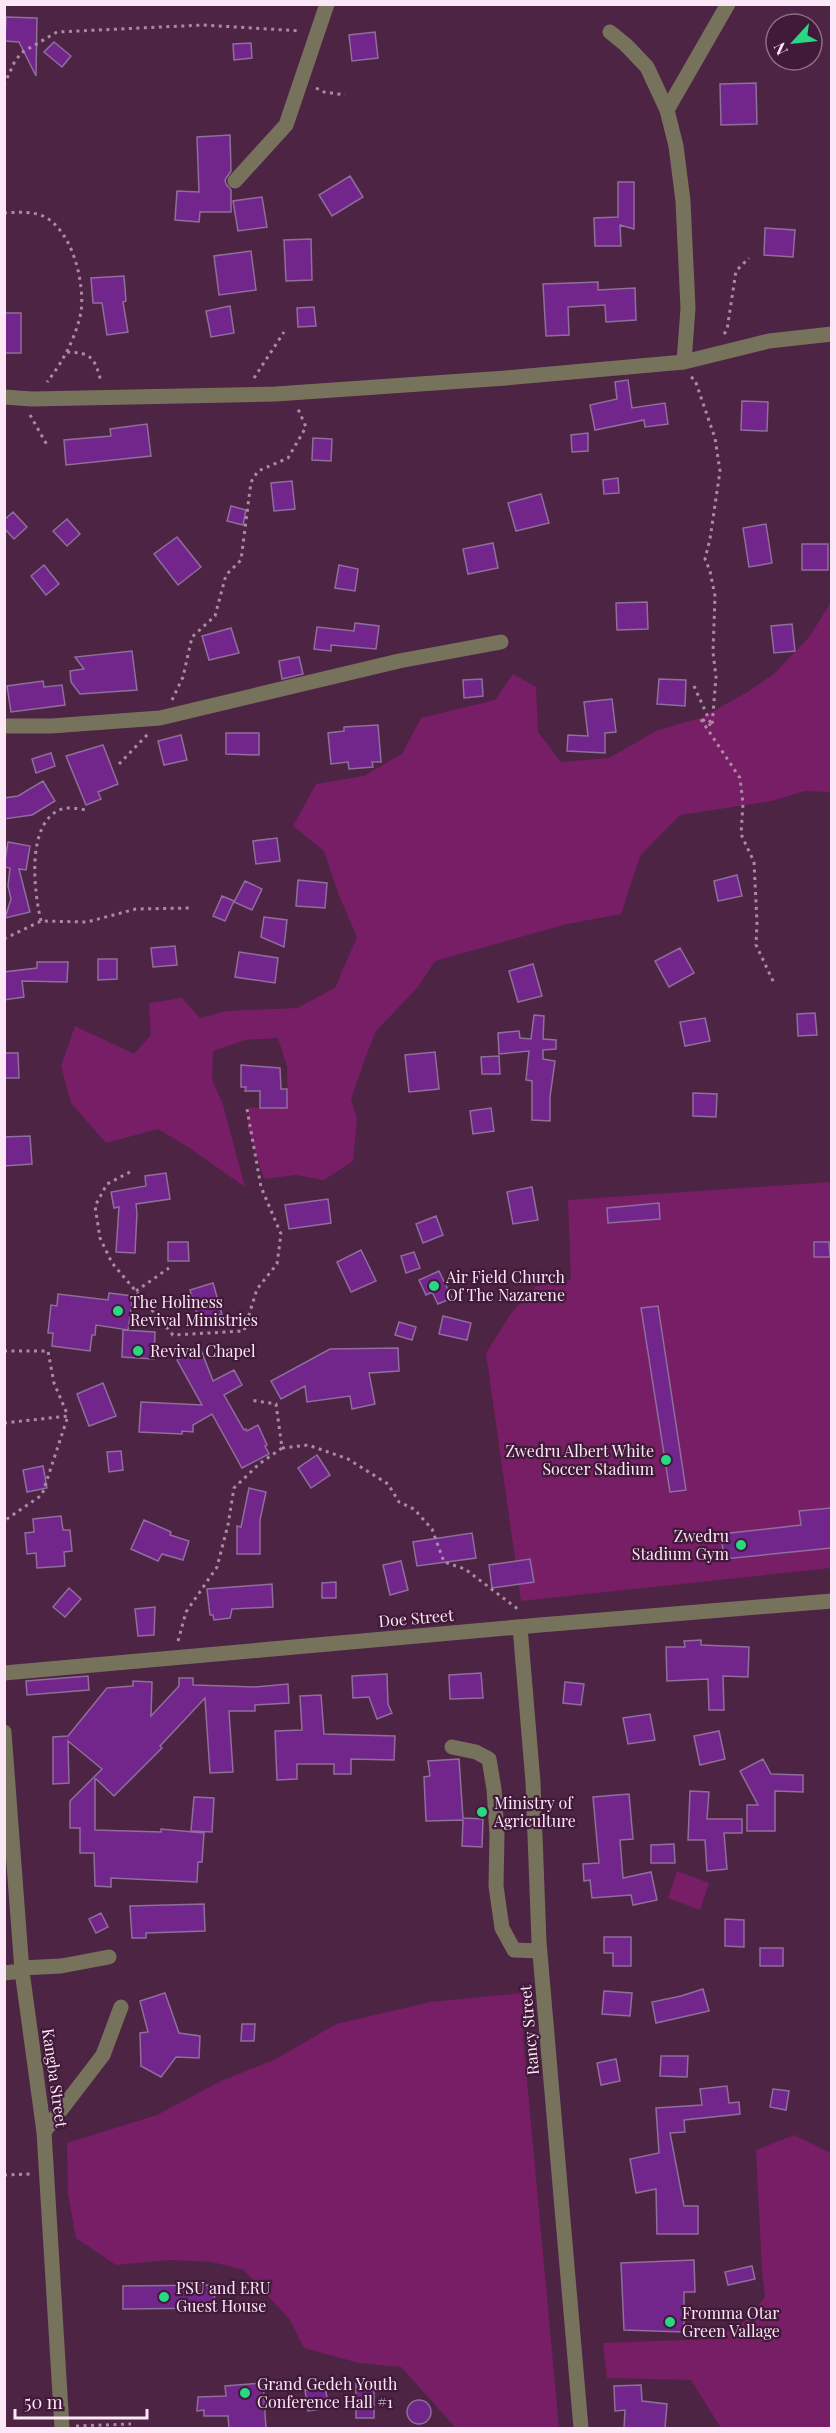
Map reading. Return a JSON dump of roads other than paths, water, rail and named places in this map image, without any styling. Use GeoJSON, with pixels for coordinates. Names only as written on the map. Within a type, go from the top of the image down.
{"type":"FeatureCollection","features":[{"type":"Feature","properties":{"kind":"street"},"geometry":{"type":"LineString","coordinates":[[235,181],[286,124],[327,4]]}},
{"type":"Feature","properties":{"kind":"street"},"geometry":{"type":"LineString","coordinates":[[667,110],[729,4]]}},
{"type":"Feature","properties":{"kind":"street"},"geometry":{"type":"LineString","coordinates":[[609,32],[626,45],[647,67],[667,110],[676,146],[682,201],[688,308],[678,362]]}},
{"type":"Feature","properties":{"kind":"street"},"geometry":{"type":"LineString","coordinates":[[19,398],[243,395],[506,378],[678,362],[769,341],[831,334]]}},
{"type":"Feature","properties":{"kind":"street"},"geometry":{"type":"LineString","coordinates":[[4,726],[51,726],[165,717],[399,661],[501,642]]}},
{"type":"Feature","properties":{"kind":"street","name":"Doe Street"},"geometry":{"type":"LineString","coordinates":[[4,1673],[540,1625],[831,1602]]}},
{"type":"Feature","properties":{"kind":"street","name":"Rancy Street"},"geometry":{"type":"LineString","coordinates":[[520,1627],[533,1782],[540,1951],[581,2428]]}},
{"type":"Feature","properties":{"kind":"street","name":"Kangba Street"},"geometry":{"type":"LineString","coordinates":[[4,1732],[21,1969],[44,2132],[61,2422]]}},
{"type":"Feature","properties":{"kind":"street"},"geometry":{"type":"LineString","coordinates":[[452,1747],[476,1752],[489,1759],[497,1834],[496,1886],[502,1928],[514,1950],[540,1951]]}},
{"type":"Feature","properties":{"kind":"street"},"geometry":{"type":"LineString","coordinates":[[4,1973],[109,1957]]}},
{"type":"Feature","properties":{"kind":"street"},"geometry":{"type":"LineString","coordinates":[[44,2132],[103,2055],[121,2007]]}},
{"type":"Feature","properties":{"kind":"place","name":"Air Field Church Of The Nazarene"},"geometry":{"type":"Point","coordinates":[434,1286]}},
{"type":"Feature","properties":{"kind":"place","name":"The Holiness Revival Ministries"},"geometry":{"type":"Point","coordinates":[118,1311]}},
{"type":"Feature","properties":{"kind":"place","name":"Revival Chapel"},"geometry":{"type":"Point","coordinates":[138,1351]}},
{"type":"Feature","properties":{"kind":"place","name":"Zwedru Albert White Soccer Stadium"},"geometry":{"type":"Point","coordinates":[666,1460]}},
{"type":"Feature","properties":{"kind":"place","name":"Zwedru Stadium Gym"},"geometry":{"type":"Point","coordinates":[741,1545]}},
{"type":"Feature","properties":{"kind":"place","name":"Ministry of Agriculture"},"geometry":{"type":"Point","coordinates":[482,1812]}},
{"type":"Feature","properties":{"kind":"place","name":"PSU and ERU Guest House"},"geometry":{"type":"Point","coordinates":[164,2297]}},
{"type":"Feature","properties":{"kind":"place","name":"Fromma Otar Green Vallage"},"geometry":{"type":"Point","coordinates":[670,2322]}},
{"type":"Feature","properties":{"kind":"place","name":"Grand Gedeh Youth Conference Hall #1"},"geometry":{"type":"Point","coordinates":[245,2393]}}]}
